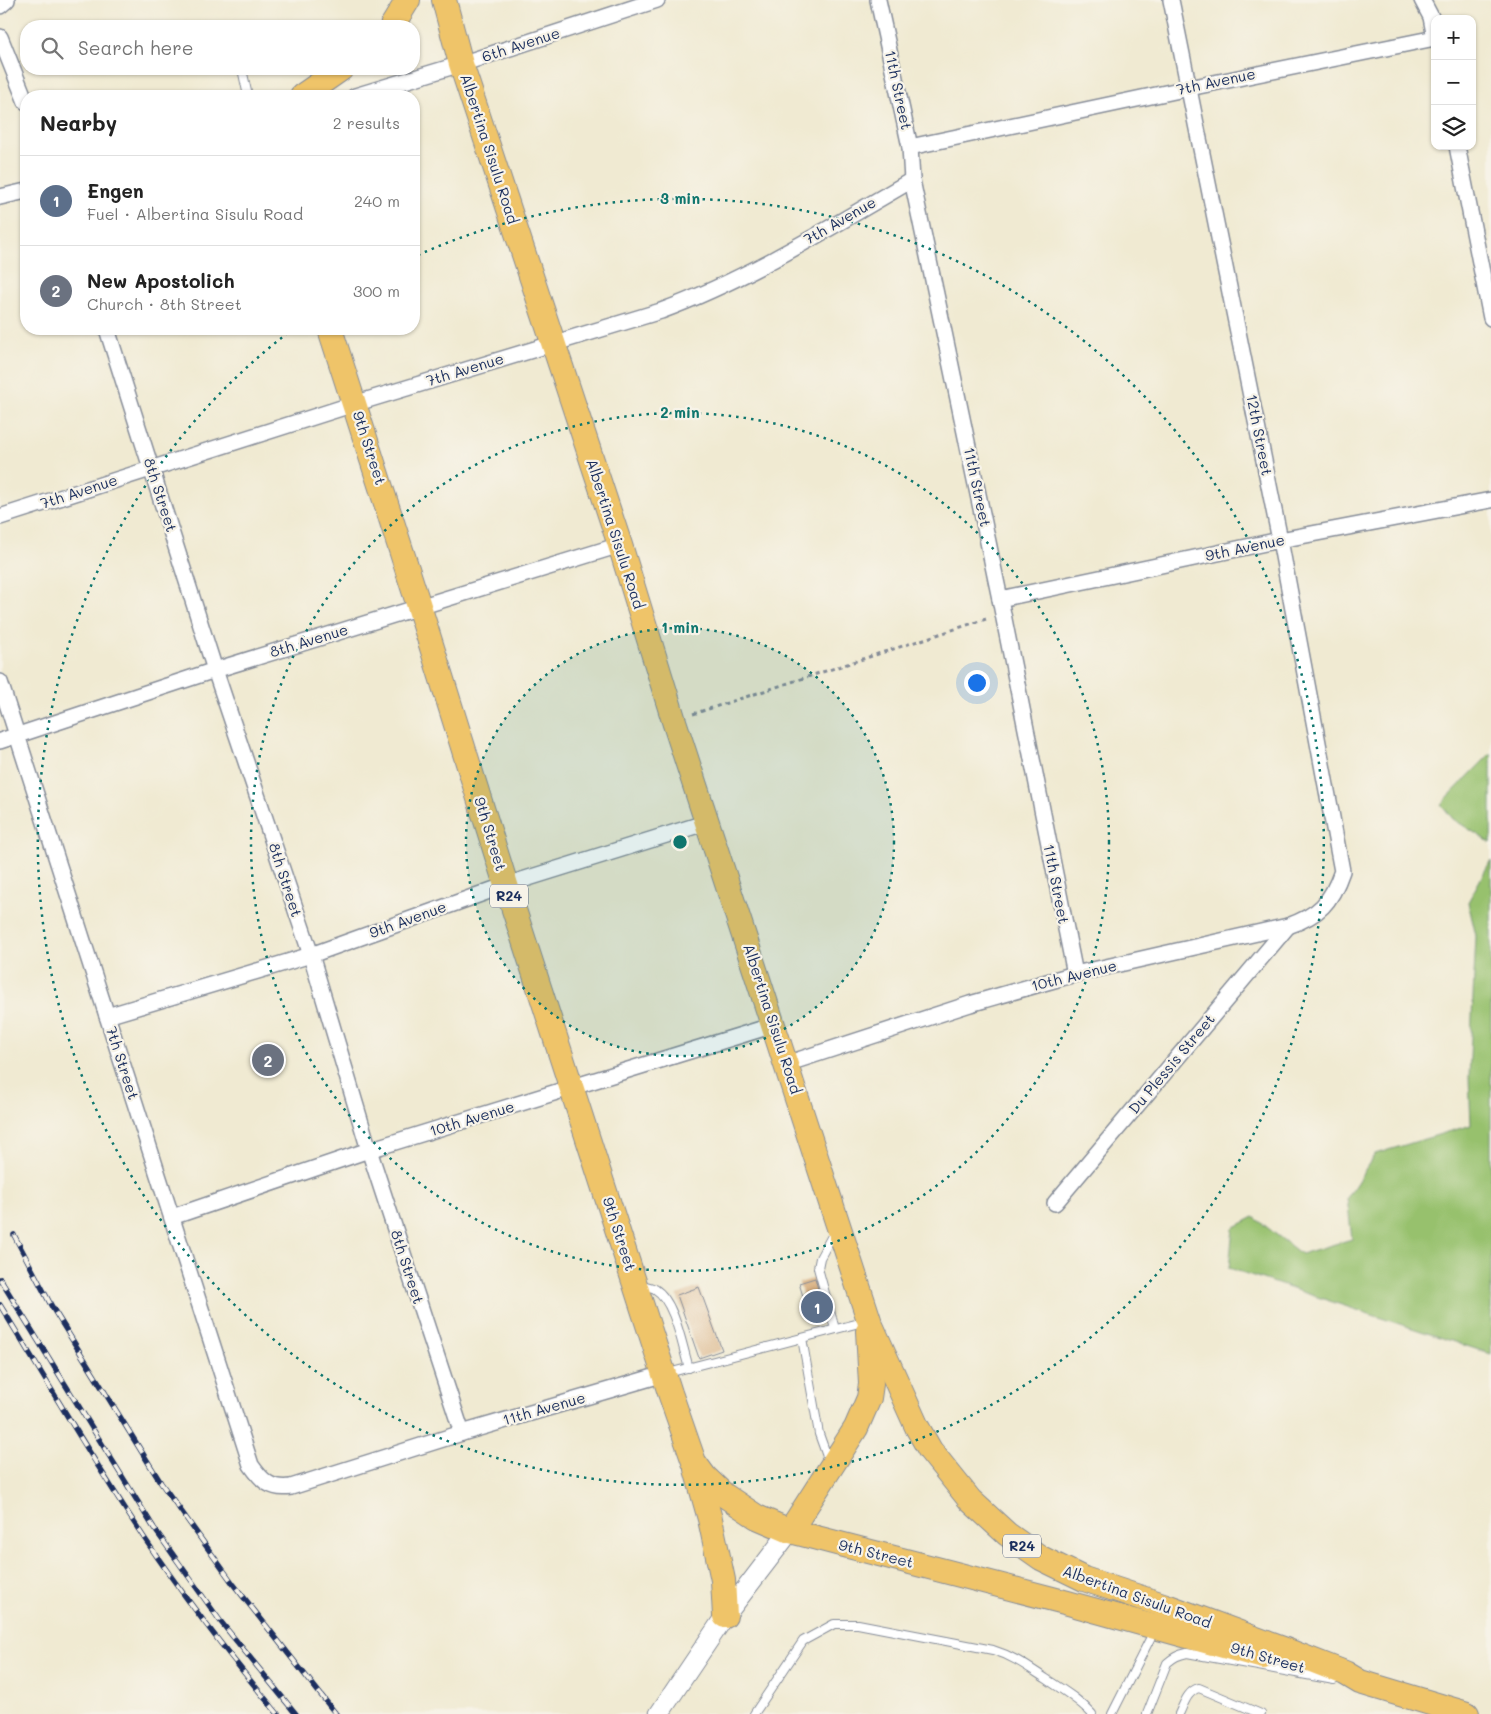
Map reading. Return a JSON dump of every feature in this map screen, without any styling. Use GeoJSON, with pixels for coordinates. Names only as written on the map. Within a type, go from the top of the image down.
{"type":"FeatureCollection","features":[{"type":"Feature","properties":{"kind":"main road"},"geometry":{"type":"LineString","coordinates":[[396,20],[408,0]]}},
{"type":"Feature","properties":{"kind":"main road","name":"Albertina Sisulu Road"},"geometry":{"type":"LineString","coordinates":[[444,0],[461,64],[620,545],[674,721],[869,1322],[917,1427],[930,1450],[970,1500],[987,1517],[1024,1548],[1063,1570],[1163,1617],[1283,1649],[1345,1673],[1365,1684],[1467,1714]]}},
{"type":"Feature","properties":{"kind":"main road"},"geometry":{"type":"LineString","coordinates":[[311,90],[332,75]]}},
{"type":"Feature","properties":{"kind":"main road","name":"9th Street"},"geometry":{"type":"LineString","coordinates":[[332,335],[506,885],[694,1462],[712,1485],[737,1504],[757,1517],[790,1531],[1163,1617]]}},
{"type":"Feature","properties":{"kind":"main road"},"geometry":{"type":"LineString","coordinates":[[790,1531],[856,1428],[869,1398],[871,1384],[869,1322]]}},
{"type":"Feature","properties":{"kind":"main road"},"geometry":{"type":"LineString","coordinates":[[694,1462],[710,1519],[723,1580],[726,1616]]}},
{"type":"Feature","properties":{"kind":"street","name":"6th Avenue"},"geometry":{"type":"LineString","coordinates":[[375,90],[657,0]]}},
{"type":"Feature","properties":{"kind":"street","name":"11th Street"},"geometry":{"type":"LineString","coordinates":[[878,0],[910,148],[912,180],[1001,606],[1074,974]]}},
{"type":"Feature","properties":{"kind":"street","name":"12th Street"},"geometry":{"type":"LineString","coordinates":[[1171,0],[1280,540],[1342,871]]}},
{"type":"Feature","properties":{"kind":"street"},"geometry":{"type":"LineString","coordinates":[[1422,0],[1431,17]]}},
{"type":"Feature","properties":{"kind":"street"},"geometry":{"type":"LineString","coordinates":[[0,37],[21,90]]}},
{"type":"Feature","properties":{"kind":"street","name":"7th Avenue"},"geometry":{"type":"LineString","coordinates":[[910,148],[1431,39]]}},
{"type":"Feature","properties":{"kind":"street"},"geometry":{"type":"LineString","coordinates":[[1457,150],[1491,318]]}},
{"type":"Feature","properties":{"kind":"street","name":"7th Avenue"},"geometry":{"type":"LineString","coordinates":[[0,517],[354,404],[661,311],[712,291],[754,270],[912,180]]}},
{"type":"Feature","properties":{"kind":"street"},"geometry":{"type":"LineString","coordinates":[[0,197],[20,192]]}},
{"type":"Feature","properties":{"kind":"street","name":"8th Street"},"geometry":{"type":"LineString","coordinates":[[109,335],[215,670],[310,956],[368,1150],[462,1433]]}},
{"type":"Feature","properties":{"kind":"street","name":"9th Avenue"},"geometry":{"type":"LineString","coordinates":[[1001,606],[1280,540],[1491,500]]}},
{"type":"Feature","properties":{"kind":"street","name":"8th Avenue"},"geometry":{"type":"LineString","coordinates":[[0,741],[215,670],[620,545]]}},
{"type":"Feature","properties":{"kind":"street","name":"7th Street"},"geometry":{"type":"LineString","coordinates":[[0,682],[244,1444]]}},
{"type":"Feature","properties":{"kind":"street","name":"9th Avenue"},"geometry":{"type":"LineString","coordinates":[[107,1016],[310,956],[506,885],[708,822]]}},
{"type":"Feature","properties":{"kind":"street","name":"10th Avenue"},"geometry":{"type":"LineString","coordinates":[[786,1064],[970,1004],[1074,974],[1288,926],[1315,914],[1327,904],[1337,886],[1342,871]]}},
{"type":"Feature","properties":{"kind":"street","name":"Du Plessis Street"},"geometry":{"type":"LineString","coordinates":[[1055,1203],[1288,926]]}},
{"type":"Feature","properties":{"kind":"street","name":"10th Avenue"},"geometry":{"type":"LineString","coordinates":[[172,1218],[368,1150],[774,1025]]}},
{"type":"Feature","properties":{"kind":"street","name":"11th Avenue"},"geometry":{"type":"LineString","coordinates":[[244,1444],[251,1465],[258,1476],[280,1489],[292,1487],[462,1433],[664,1374]]}},
{"type":"Feature","properties":{"kind":"street"},"geometry":{"type":"LineString","coordinates":[[659,1714],[726,1616],[790,1531]]}},
{"type":"Feature","properties":{"kind":"lane"},"geometry":{"type":"LineString","coordinates":[[243,75],[247,90]]}},
{"type":"Feature","properties":{"kind":"lane"},"geometry":{"type":"LineString","coordinates":[[836,1329],[818,1268],[820,1258],[838,1223]]}},
{"type":"Feature","properties":{"kind":"lane"},"geometry":{"type":"LineString","coordinates":[[634,1282],[655,1289],[666,1300],[672,1312],[689,1368]]}},
{"type":"Feature","properties":{"kind":"lane","name":"11th Avenue"},"geometry":{"type":"LineString","coordinates":[[664,1374],[869,1322]]}},
{"type":"Feature","properties":{"kind":"lane"},"geometry":{"type":"LineString","coordinates":[[802,1338],[819,1434],[831,1466]]}},
{"type":"Feature","properties":{"kind":"lane"},"geometry":{"type":"LineString","coordinates":[[1112,1714],[1163,1617]]}},
{"type":"Feature","properties":{"kind":"lane"},"geometry":{"type":"LineString","coordinates":[[754,1714],[803,1640],[827,1627],[841,1623],[858,1624],[1006,1654],[1068,1693],[1092,1714]]}},
{"type":"Feature","properties":{"kind":"lane"},"geometry":{"type":"LineString","coordinates":[[1147,1714],[1168,1663],[1174,1657],[1186,1653],[1365,1684]]}},
{"type":"Feature","properties":{"kind":"lane"},"geometry":{"type":"LineString","coordinates":[[1179,1714],[1188,1695],[1193,1690],[1199,1688],[1261,1714]]}},
{"type":"Feature","properties":{"kind":"lane"},"geometry":{"type":"LineString","coordinates":[[1238,1714],[1242,1706]]}},
{"type":"Feature","properties":{"kind":"path"},"geometry":{"type":"LineString","coordinates":[[674,721],[1001,606]]}},
{"type":"Feature","properties":{"kind":"green space"},"geometry":{"type":"Polygon","coordinates":[[[1491,753],[1491,843],[1453,819],[1441,804],[1491,753]]]}},
{"type":"Feature","properties":{"kind":"green space"},"geometry":{"type":"Polygon","coordinates":[[[1491,860],[1491,1354],[1229,1268],[1233,1228],[1254,1217],[1301,1254],[1352,1239],[1347,1198],[1375,1154],[1471,1125],[1469,1077],[1476,936],[1468,902],[1491,860]]]}},
{"type":"Feature","properties":{"kind":"building"},"geometry":{"type":"Polygon","coordinates":[[[815,1278],[826,1319],[811,1323],[799,1283],[815,1278]]]}},
{"type":"Feature","properties":{"kind":"building"},"geometry":{"type":"Polygon","coordinates":[[[699,1287],[722,1350],[699,1358],[677,1295],[699,1287]]]}},
{"type":"Feature","properties":{"kind":"railway"},"geometry":{"type":"LineString","coordinates":[[14,1235],[52,1307],[161,1483],[234,1585],[336,1714]]}},
{"type":"Feature","properties":{"kind":"railway"},"geometry":{"type":"LineString","coordinates":[[0,1279],[154,1528],[221,1622],[296,1714]]}},
{"type":"Feature","properties":{"kind":"railway"},"geometry":{"type":"LineString","coordinates":[[0,1305],[89,1452],[145,1539],[209,1628],[278,1714]]}},
{"type":"Feature","properties":{"kind":"place","name":"New Apostolich"},"geometry":{"type":"Point","coordinates":[268,1060]}},
{"type":"Feature","properties":{"kind":"place","name":"Engen"},"geometry":{"type":"Point","coordinates":[817,1307]}}]}
